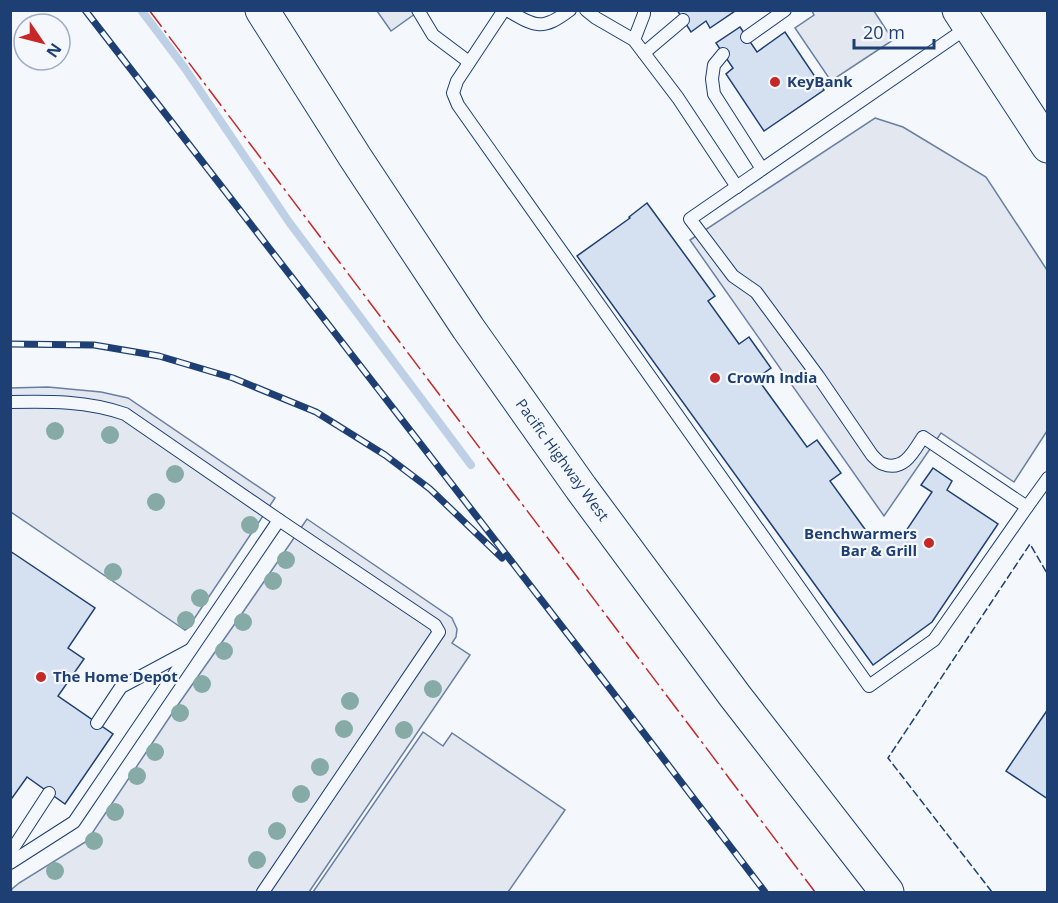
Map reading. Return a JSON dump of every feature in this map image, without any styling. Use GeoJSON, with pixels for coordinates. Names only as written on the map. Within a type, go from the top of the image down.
{"type":"FeatureCollection","features":[{"type":"Feature","properties":{"kind":"main road","name":"Pacific Highway West"},"geometry":{"type":"LineString","coordinates":[[262,10],[355,157],[468,328],[581,488],[735,696],[886,892]]}},
{"type":"Feature","properties":{"kind":"main road"},"geometry":{"type":"LineString","coordinates":[[964,18],[1043,129]]}},
{"type":"Feature","properties":{"kind":"lane"},"geometry":{"type":"LineString","coordinates":[[418,10],[433,34],[469,62]]}},
{"type":"Feature","properties":{"kind":"lane"},"geometry":{"type":"LineString","coordinates":[[570,10],[544,25],[529,23],[506,10],[469,62],[457,81],[453,93],[459,105],[869,686],[934,640],[1047,478]]}},
{"type":"Feature","properties":{"kind":"lane"},"geometry":{"type":"LineString","coordinates":[[591,14],[607,10]]}},
{"type":"Feature","properties":{"kind":"lane"},"geometry":{"type":"LineString","coordinates":[[634,40],[644,10]]}},
{"type":"Feature","properties":{"kind":"lane"},"geometry":{"type":"LineString","coordinates":[[747,38],[785,10]]}},
{"type":"Feature","properties":{"kind":"lane"},"geometry":{"type":"LineString","coordinates":[[591,14],[634,40],[678,98],[737,186]]}},
{"type":"Feature","properties":{"kind":"lane"},"geometry":{"type":"LineString","coordinates":[[964,18],[762,169],[690,219],[733,276],[756,292],[818,376],[872,455],[883,464],[897,465],[907,460],[923,437],[1028,507]]}},
{"type":"Feature","properties":{"kind":"lane"},"geometry":{"type":"LineString","coordinates":[[644,53],[683,20]]}},
{"type":"Feature","properties":{"kind":"lane"},"geometry":{"type":"LineString","coordinates":[[723,54],[714,65],[712,79],[714,94],[762,169]]}},
{"type":"Feature","properties":{"kind":"lane"},"geometry":{"type":"LineString","coordinates":[[10,402],[58,401],[110,408],[125,414],[435,625],[439,632],[263,892]]}},
{"type":"Feature","properties":{"kind":"lane"},"geometry":{"type":"LineString","coordinates":[[10,863],[74,822],[279,520]]}},
{"type":"Feature","properties":{"kind":"lane"},"geometry":{"type":"LineString","coordinates":[[97,723],[121,687],[191,650]]}},
{"type":"Feature","properties":{"kind":"lane"},"geometry":{"type":"LineString","coordinates":[[10,853],[49,793]]}},
{"type":"Feature","properties":{"kind":"shaded area"},"geometry":{"type":"Polygon","coordinates":[[[377,11],[419,11],[391,31],[377,11]]]}},
{"type":"Feature","properties":{"kind":"shaded area"},"geometry":{"type":"Polygon","coordinates":[[[812,11],[874,11],[893,40],[831,81],[795,28],[814,15],[812,11]]]}},
{"type":"Feature","properties":{"kind":"shaded area"},"geometry":{"type":"Polygon","coordinates":[[[875,118],[903,127],[986,177],[1047,270],[1047,431],[1014,482],[941,433],[884,516],[690,240],[875,118]]]}},
{"type":"Feature","properties":{"kind":"shaded area"},"geometry":{"type":"Polygon","coordinates":[[[48,387],[101,392],[128,398],[275,498],[185,630],[11,512],[10,388],[48,387]]]}},
{"type":"Feature","properties":{"kind":"shaded area"},"geometry":{"type":"Polygon","coordinates":[[[307,519],[452,618],[457,629],[452,643],[470,655],[309,892],[11,892],[19,883],[87,841],[307,519]]]}},
{"type":"Feature","properties":{"kind":"shaded area"},"geometry":{"type":"Polygon","coordinates":[[[423,732],[443,746],[452,733],[565,810],[508,892],[313,892],[423,732]]]}},
{"type":"Feature","properties":{"kind":"building"},"geometry":{"type":"Polygon","coordinates":[[[677,10],[735,11],[710,28],[706,21],[691,32],[677,10]]]}},
{"type":"Feature","properties":{"kind":"building","name":"KeyBank"},"geometry":{"type":"Polygon","coordinates":[[[740,27],[757,52],[785,32],[824,90],[764,131],[726,74],[733,68],[716,43],[740,27]]]}},
{"type":"Feature","properties":{"kind":"building"},"geometry":{"type":"Polygon","coordinates":[[[647,203],[715,296],[708,301],[739,344],[749,337],[771,368],[757,378],[807,447],[817,440],[841,473],[830,481],[867,532],[900,540],[932,492],[921,485],[933,468],[952,481],[947,490],[998,524],[932,622],[873,665],[577,256],[647,203]]]}},
{"type":"Feature","properties":{"kind":"building","name":"The Home Depot"},"geometry":{"type":"Polygon","coordinates":[[[10,551],[95,608],[68,648],[84,659],[58,696],[113,734],[65,804],[27,777],[10,801],[10,551]]]}},
{"type":"Feature","properties":{"kind":"building"},"geometry":{"type":"Polygon","coordinates":[[[1048,709],[1048,799],[1006,771],[1048,709]]]}},
{"type":"Feature","properties":{"kind":"waterway"},"geometry":{"type":"LineString","coordinates":[[141,10],[184,67],[289,222],[471,465]]}},
{"type":"Feature","properties":{"kind":"railway"},"geometry":{"type":"LineString","coordinates":[[85,10],[765,892]]}},
{"type":"Feature","properties":{"kind":"railway"},"geometry":{"type":"LineString","coordinates":[[10,344],[94,345],[159,356],[233,378],[316,412],[385,455],[430,489],[502,558]]}},
{"type":"Feature","properties":{"kind":"fence"},"geometry":{"type":"LineString","coordinates":[[992,892],[888,758],[1030,544],[1048,575]]}},
{"type":"Feature","properties":{"kind":"power"},"geometry":{"type":"LineString","coordinates":[[149,10],[815,892]]}},
{"type":"Feature","properties":{"kind":"place","name":"KeyBank"},"geometry":{"type":"Point","coordinates":[775,82]}},
{"type":"Feature","properties":{"kind":"place","name":"Crown India"},"geometry":{"type":"Point","coordinates":[715,378]}},
{"type":"Feature","properties":{"kind":"place","name":"Benchwarmers Bar & Grill"},"geometry":{"type":"Point","coordinates":[929,543]}},
{"type":"Feature","properties":{"kind":"place","name":"The Home Depot"},"geometry":{"type":"Point","coordinates":[41,677]}}]}
